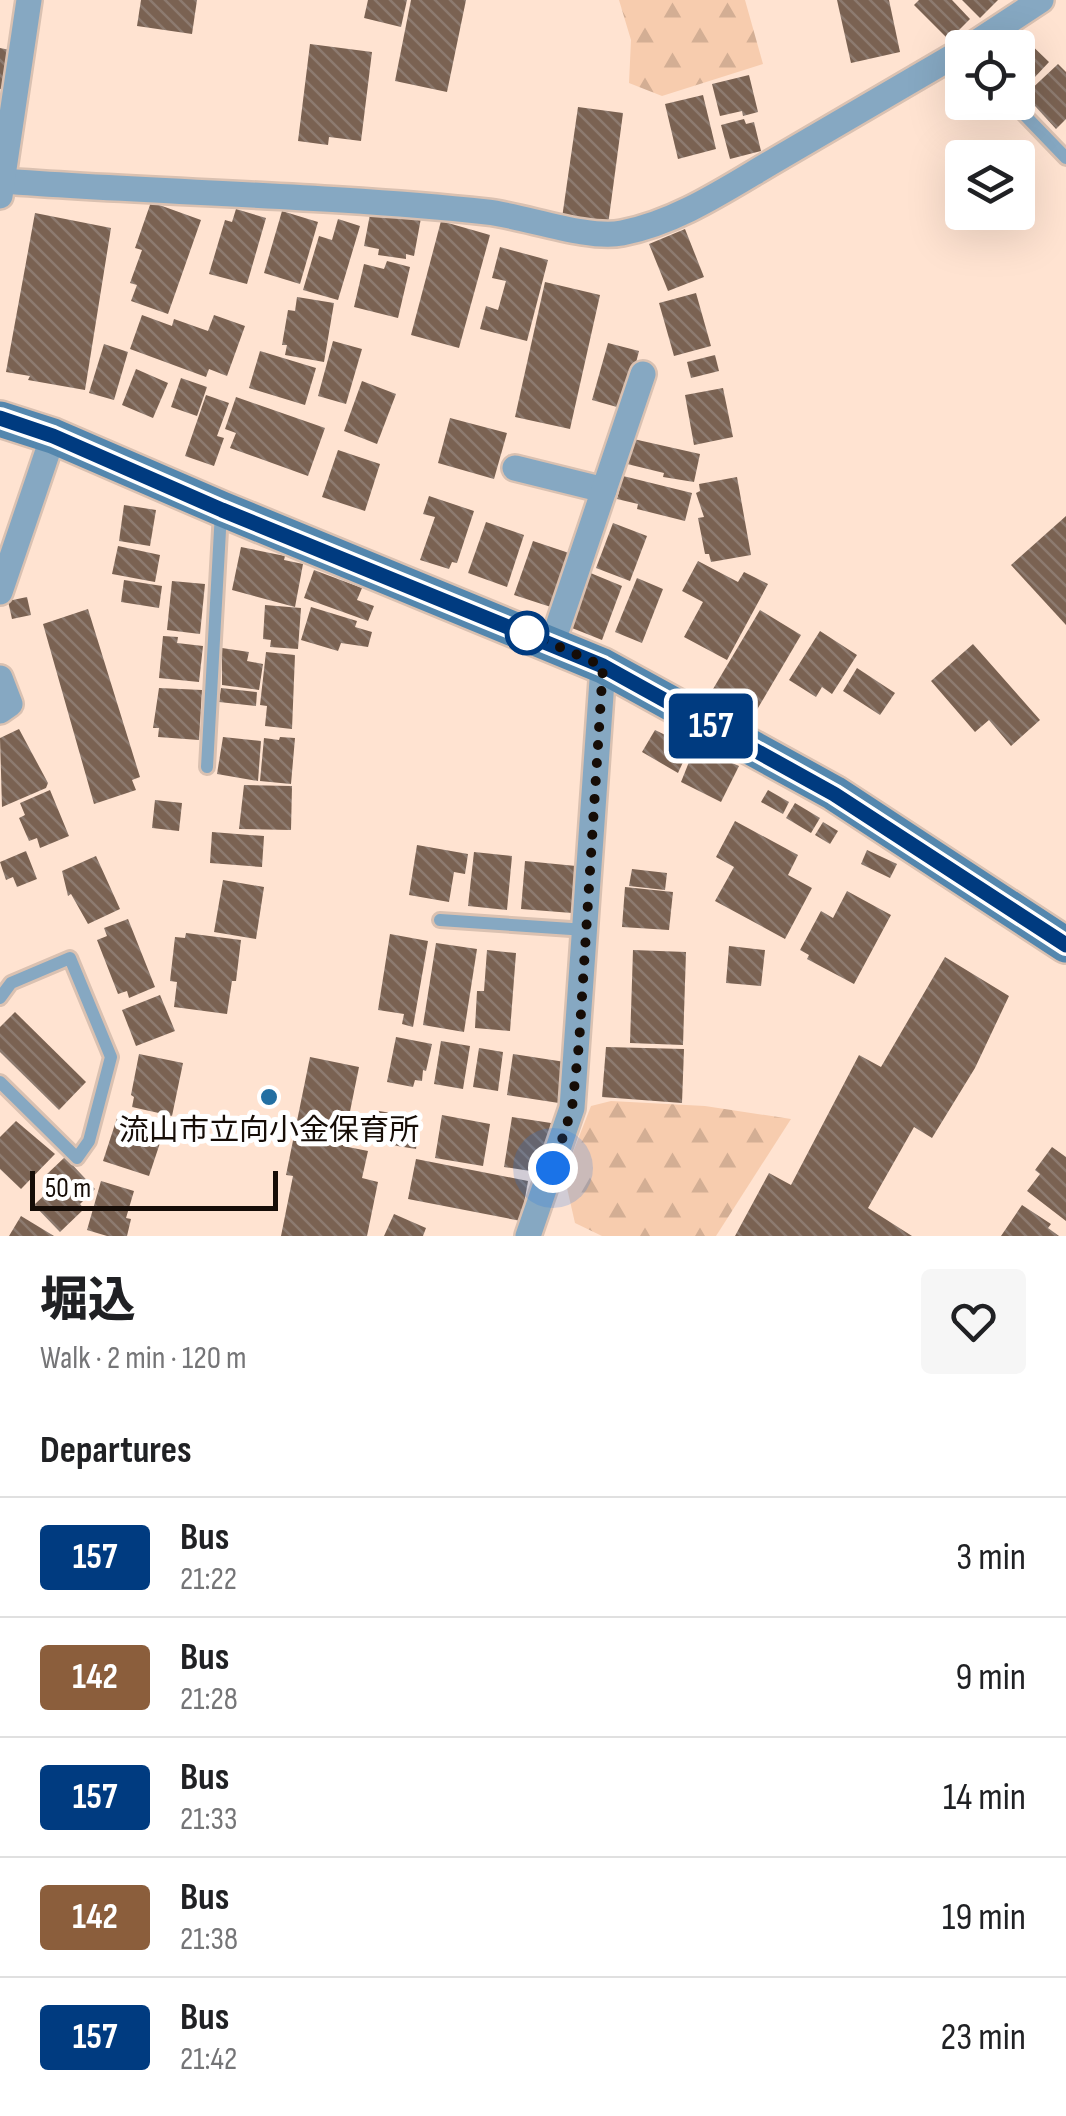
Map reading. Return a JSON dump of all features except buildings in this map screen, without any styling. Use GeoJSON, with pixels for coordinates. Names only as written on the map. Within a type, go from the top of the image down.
{"type":"FeatureCollection","features":[{"type":"Feature","properties":{"kind":"main road"},"geometry":{"type":"LineString","coordinates":[[0,418],[53,436],[222,510],[603,666],[834,794],[1066,945]]}},
{"type":"Feature","properties":{"kind":"street"},"geometry":{"type":"LineString","coordinates":[[30,0],[1,188],[302,196],[490,212],[617,234],[658,224],[712,196],[945,61]]}},
{"type":"Feature","properties":{"kind":"street"},"geometry":{"type":"LineString","coordinates":[[995,30],[1042,0]]}},
{"type":"Feature","properties":{"kind":"street"},"geometry":{"type":"LineString","coordinates":[[552,644],[643,374]]}},
{"type":"Feature","properties":{"kind":"street"},"geometry":{"type":"LineString","coordinates":[[0,592],[53,436]]}},
{"type":"Feature","properties":{"kind":"street"},"geometry":{"type":"LineString","coordinates":[[515,468],[604,490]]}},
{"type":"Feature","properties":{"kind":"street"},"geometry":{"type":"LineString","coordinates":[[528,1236],[572,1108],[603,666]]}},
{"type":"Feature","properties":{"kind":"street"},"geometry":{"type":"LineString","coordinates":[[0,678],[10,704],[0,711]]}},
{"type":"Feature","properties":{"kind":"lane"},"geometry":{"type":"LineString","coordinates":[[1029,120],[1066,158]]}},
{"type":"Feature","properties":{"kind":"lane"},"geometry":{"type":"LineString","coordinates":[[208,768],[222,510]]}},
{"type":"Feature","properties":{"kind":"lane"},"geometry":{"type":"LineString","coordinates":[[440,920],[586,930]]}},
{"type":"Feature","properties":{"kind":"lane"},"geometry":{"type":"LineString","coordinates":[[0,998],[11,984],[70,958],[112,1057],[89,1141],[77,1158],[0,1082]]}},
{"type":"Feature","properties":{"kind":"green space"},"geometry":{"type":"Polygon","coordinates":[[[619,0],[745,0],[763,64],[662,96],[629,83],[631,40],[619,0]]]}},
{"type":"Feature","properties":{"kind":"green space"},"geometry":{"type":"Polygon","coordinates":[[[611,1101],[705,1106],[791,1119],[716,1236],[602,1236],[575,1223],[564,1175],[591,1106],[611,1101]]]}},
{"type":"Feature","properties":{"kind":"bus line","name":"157"},"geometry":{"type":"LineString","coordinates":[[0,418],[53,436],[222,510],[603,666],[834,794],[1066,945]]}},
{"type":"Feature","properties":{"kind":"place","name":"流山市立向小金保育所"},"geometry":{"type":"Point","coordinates":[269,1097]}},
{"type":"Feature","properties":{"kind":"route"},"geometry":{"type":"LineString","coordinates":[[527,633],[603,666],[579,1044],[572,1108],[553,1168]]}}]}
